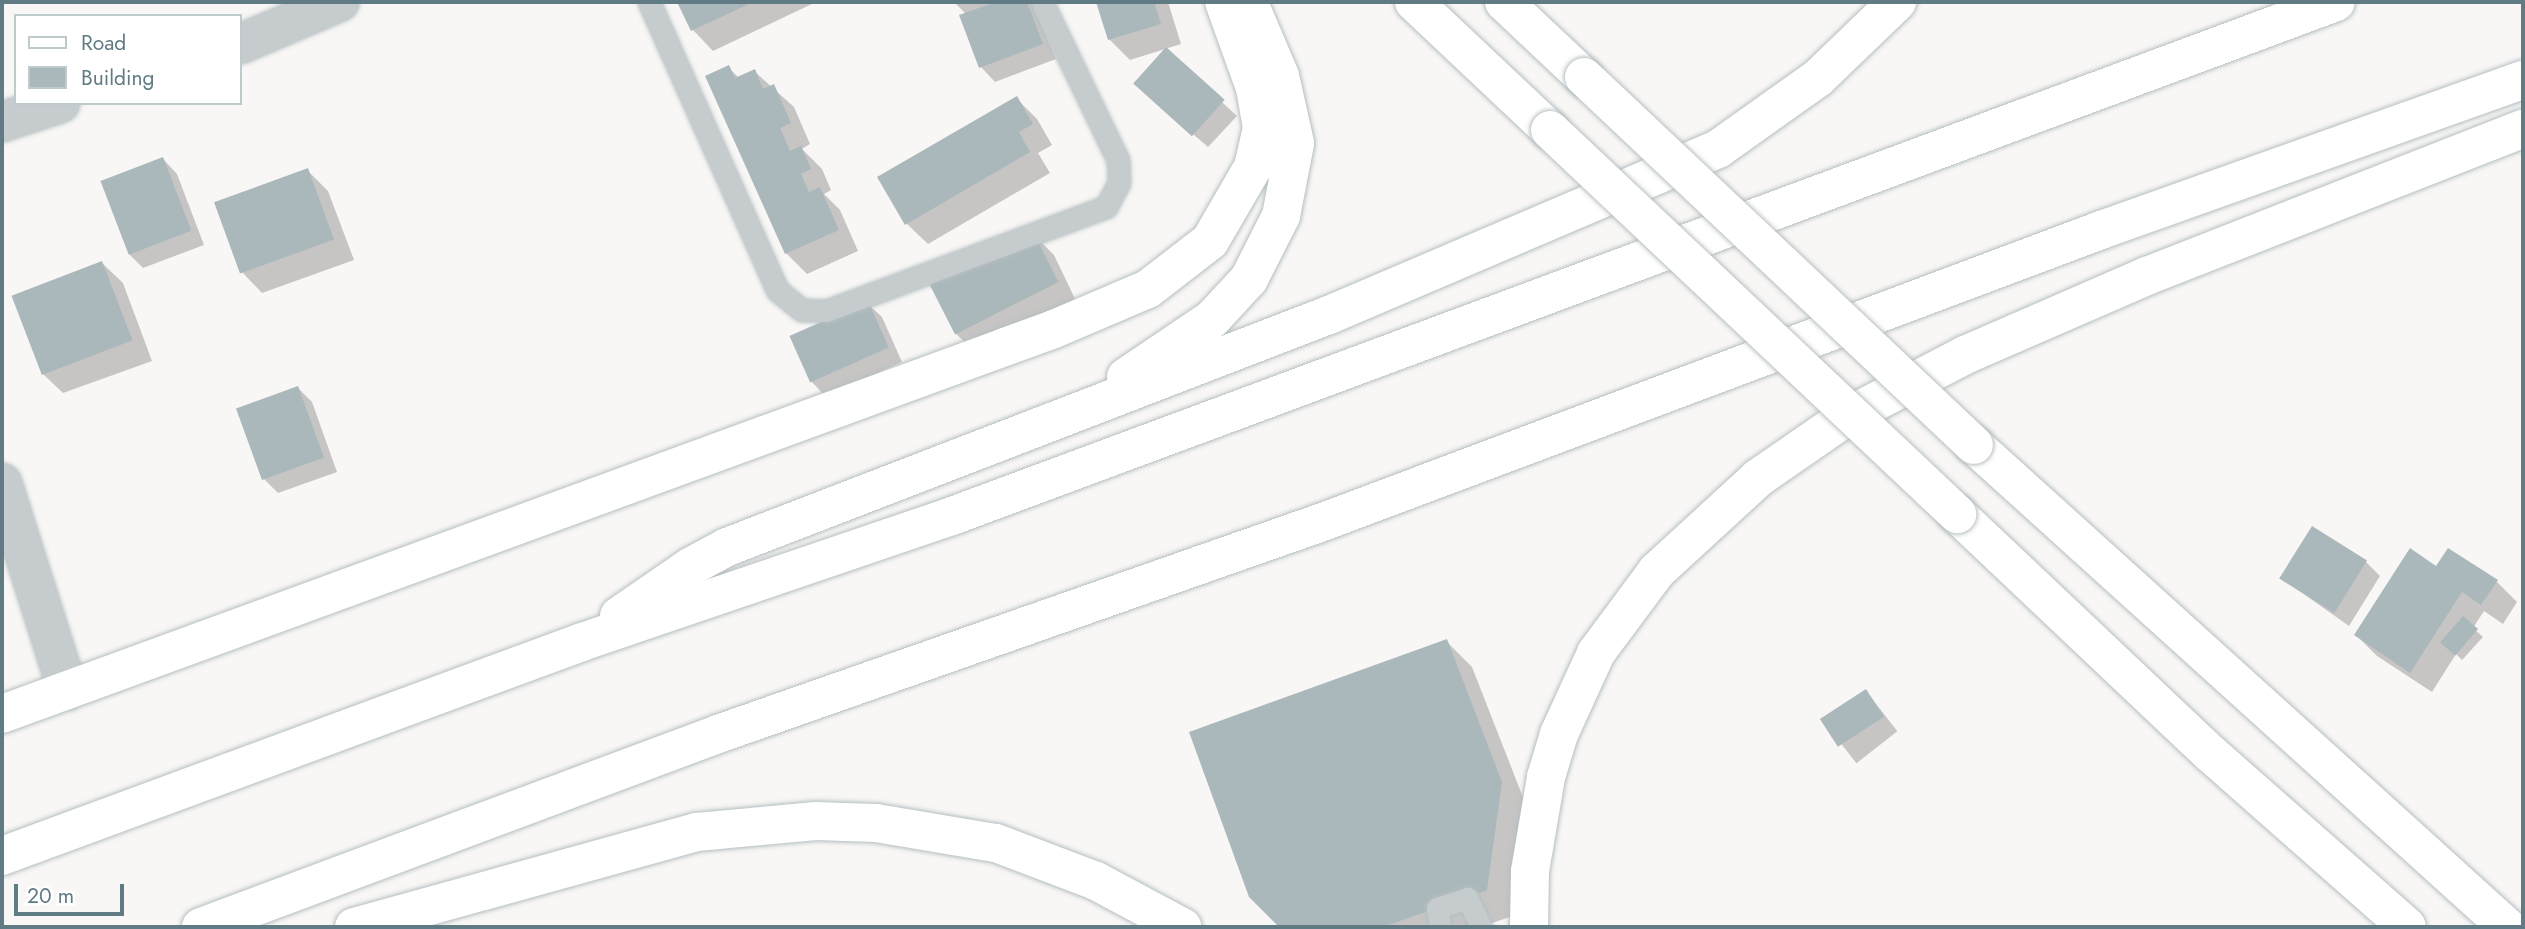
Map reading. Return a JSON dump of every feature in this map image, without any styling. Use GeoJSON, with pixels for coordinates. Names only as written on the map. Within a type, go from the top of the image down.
{"type":"FeatureCollection","features":[{"type":"Feature","properties":{"kind":"main road"},"geometry":{"type":"LineString","coordinates":[[2,714],[1042,333],[1149,289],[1210,241],[1253,167],[1262,128],[1255,88],[1224,2]]}},
{"type":"Feature","properties":{"kind":"main road"},"geometry":{"type":"LineString","coordinates":[[1063,421],[1212,319],[1249,279],[1281,216],[1295,143],[1280,76],[1254,15],[1241,2]]}},
{"type":"Feature","properties":{"kind":"main road"},"geometry":{"type":"LineString","coordinates":[[1414,2],[2211,754],[2401,924]]}},
{"type":"Feature","properties":{"kind":"main road"},"geometry":{"type":"LineString","coordinates":[[1504,2],[1974,445],[2507,927]]}},
{"type":"Feature","properties":{"kind":"main road"},"geometry":{"type":"LineString","coordinates":[[582,642],[690,566],[727,547],[1063,421],[1576,213],[1718,149],[1818,78],[1897,2]]}},
{"type":"Feature","properties":{"kind":"main road"},"geometry":{"type":"LineString","coordinates":[[2,856],[582,642],[965,511],[2336,2]]}},
{"type":"Feature","properties":{"kind":"main road"},"geometry":{"type":"LineString","coordinates":[[201,927],[718,734],[1320,523],[2101,230],[2523,80]]}},
{"type":"Feature","properties":{"kind":"main road"},"geometry":{"type":"LineString","coordinates":[[1529,927],[1530,871],[1546,777],[1581,683],[1625,610],[1657,570],[1758,478],[1846,417],[1965,355],[2147,276],[2523,129]]}},
{"type":"Feature","properties":{"kind":"main road"},"geometry":{"type":"LineString","coordinates":[[354,927],[697,832],[816,821],[912,828],[996,844],[1096,881],[1182,927]]}},
{"type":"Feature","properties":{"kind":"street"},"geometry":{"type":"LineString","coordinates":[[242,43],[338,2]]}},
{"type":"Feature","properties":{"kind":"street"},"geometry":{"type":"LineString","coordinates":[[2,122],[54,105]]}},
{"type":"Feature","properties":{"kind":"street"},"geometry":{"type":"LineString","coordinates":[[2,483],[68,691]]}},
{"type":"Feature","properties":{"kind":"lane"},"geometry":{"type":"LineString","coordinates":[[649,2],[777,290],[802,310],[826,312],[1106,208],[1119,183],[1118,160],[1042,2]]}},
{"type":"Feature","properties":{"kind":"lane"},"geometry":{"type":"LineString","coordinates":[[1440,927],[1437,908],[1467,898],[1481,927]]}},
{"type":"Feature","properties":{"kind":"building"},"geometry":{"type":"Polygon","coordinates":[[[677,2],[753,2],[691,31],[677,2]]]}},
{"type":"Feature","properties":{"kind":"building"},"geometry":{"type":"Polygon","coordinates":[[[996,2],[1027,2],[1043,44],[979,68],[959,15],[996,2]]]}},
{"type":"Feature","properties":{"kind":"building"},"geometry":{"type":"Polygon","coordinates":[[[1096,2],[1154,2],[1161,24],[1108,40],[1096,2]]]}},
{"type":"Feature","properties":{"kind":"building"},"geometry":{"type":"Polygon","coordinates":[[[1166,47],[1225,100],[1192,136],[1133,83],[1166,47]]]}},
{"type":"Feature","properties":{"kind":"building"},"geometry":{"type":"Polygon","coordinates":[[[729,65],[735,78],[755,69],[763,89],[774,84],[791,123],[780,128],[790,151],[801,146],[811,169],[801,174],[809,192],[820,187],[839,230],[785,254],[705,76],[729,65]]]}},
{"type":"Feature","properties":{"kind":"building"},"geometry":{"type":"Polygon","coordinates":[[[1017,96],[1033,124],[1019,132],[1030,152],[905,225],[877,177],[1017,96]]]}},
{"type":"Feature","properties":{"kind":"building"},"geometry":{"type":"Polygon","coordinates":[[[163,157],[191,231],[129,255],[100,181],[163,157]]]}},
{"type":"Feature","properties":{"kind":"building"},"geometry":{"type":"Polygon","coordinates":[[[308,168],[334,239],[240,274],[214,202],[308,168]]]}},
{"type":"Feature","properties":{"kind":"building"},"geometry":{"type":"Polygon","coordinates":[[[1033,232],[1058,282],[955,335],[930,285],[1033,232]]]}},
{"type":"Feature","properties":{"kind":"building"},"geometry":{"type":"Polygon","coordinates":[[[102,261],[132,340],[42,375],[11,296],[102,261]]]}},
{"type":"Feature","properties":{"kind":"building"},"geometry":{"type":"Polygon","coordinates":[[[868,301],[889,348],[810,383],[789,336],[868,301]]]}},
{"type":"Feature","properties":{"kind":"building"},"geometry":{"type":"Polygon","coordinates":[[[298,386],[324,457],[262,480],[236,409],[298,386]]]}},
{"type":"Feature","properties":{"kind":"building"},"geometry":{"type":"Polygon","coordinates":[[[2312,526],[2367,560],[2334,613],[2279,579],[2312,526]]]}},
{"type":"Feature","properties":{"kind":"building"},"geometry":{"type":"Polygon","coordinates":[[[2410,548],[2436,566],[2448,548],[2498,580],[2481,605],[2462,592],[2410,673],[2354,635],[2410,548]]]}},
{"type":"Feature","properties":{"kind":"building"},"geometry":{"type":"Polygon","coordinates":[[[2463,616],[2478,629],[2455,656],[2440,642],[2463,616]]]}},
{"type":"Feature","properties":{"kind":"building"},"geometry":{"type":"Polygon","coordinates":[[[1447,639],[1502,782],[1487,890],[1383,927],[1279,927],[1249,897],[1189,732],[1447,639]]]}},
{"type":"Feature","properties":{"kind":"building"},"geometry":{"type":"Polygon","coordinates":[[[1866,689],[1884,717],[1838,747],[1820,719],[1866,689]]]}}]}
